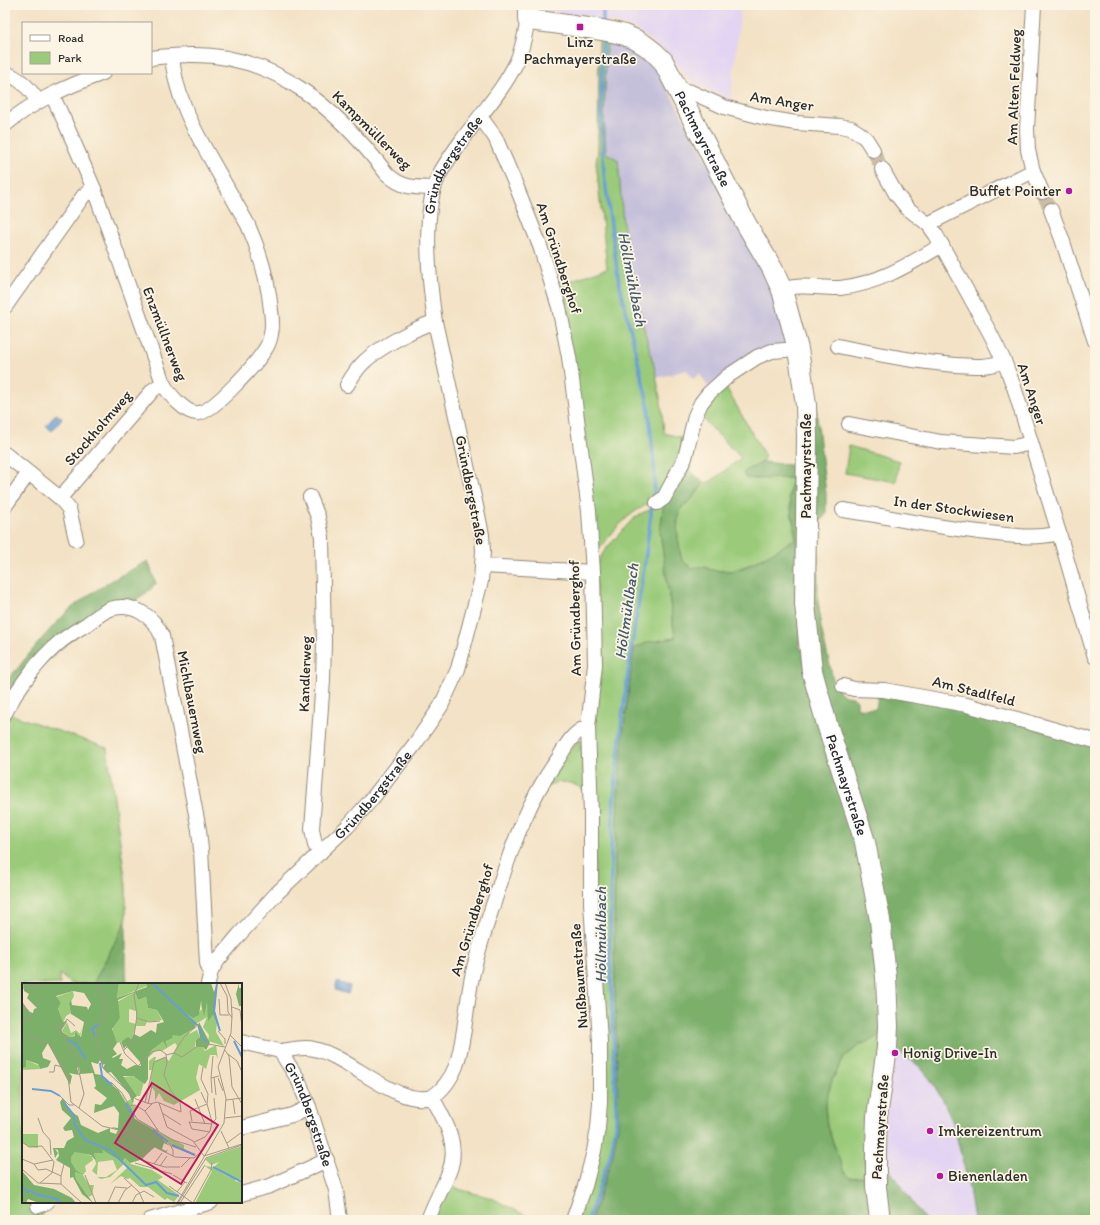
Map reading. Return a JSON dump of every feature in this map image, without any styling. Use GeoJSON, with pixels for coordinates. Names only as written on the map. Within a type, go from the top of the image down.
{"type":"FeatureCollection","features":[{"type":"Feature","properties":{"kind":"street","name":"Am Alten Feldweg"},"geometry":{"type":"LineString","coordinates":[[1034,5],[1027,128],[1028,150],[1033,171],[1042,192]]}},
{"type":"Feature","properties":{"kind":"street","name":"Pachmayrstraße"},"geometry":{"type":"LineString","coordinates":[[528,12],[631,37],[655,52],[669,70],[742,215],[772,268],[782,290],[798,350],[806,405],[805,604],[806,626],[812,672],[826,721],[865,842],[880,920],[886,977],[888,1033],[877,1117],[876,1187],[880,1220]]}},
{"type":"Feature","properties":{"kind":"street","name":"Gründbergstraße"},"geometry":{"type":"LineString","coordinates":[[210,978],[218,960],[258,913],[286,884],[342,833],[371,800],[418,739],[441,706],[460,664],[477,599],[483,566],[482,535],[435,322],[431,290],[429,230],[431,202],[434,188],[446,163],[504,84],[518,60],[523,46],[528,12]]}},
{"type":"Feature","properties":{"kind":"street","name":"Kampmüllerweg"},"geometry":{"type":"LineString","coordinates":[[152,58],[192,55],[221,57],[254,65],[280,76],[328,108],[387,174],[396,182],[407,186],[434,188]]}},
{"type":"Feature","properties":{"kind":"street","name":"Enzmüllnerweg"},"geometry":{"type":"LineString","coordinates":[[52,95],[94,189],[163,383],[174,398],[189,410],[195,413],[204,411],[218,402],[261,355],[268,344],[272,327],[267,287],[254,239],[248,225],[192,126],[175,80],[172,56]]}},
{"type":"Feature","properties":{"kind":"street"},"geometry":{"type":"LineString","coordinates":[[5,73],[15,77],[27,86],[34,94],[38,102]]}},
{"type":"Feature","properties":{"kind":"street"},"geometry":{"type":"LineString","coordinates":[[5,125],[16,115],[38,102],[80,81],[100,74]]}},
{"type":"Feature","properties":{"kind":"street","name":"Am Anger"},"geometry":{"type":"LineString","coordinates":[[680,93],[685,91],[691,92],[724,107],[766,118],[796,123],[850,128],[866,139],[873,150]]}},
{"type":"Feature","properties":{"kind":"street","name":"Am Gründberghof"},"geometry":{"type":"LineString","coordinates":[[432,1097],[441,1090],[450,1078],[457,1063],[471,979],[504,871],[523,822],[541,785],[556,760],[572,738],[581,730],[588,727],[595,664],[589,511],[569,357],[559,306],[540,246],[515,183],[495,137],[484,122],[479,118]]}},
{"type":"Feature","properties":{"kind":"street","name":"Am Anger"},"geometry":{"type":"LineString","coordinates":[[882,168],[896,194],[908,208],[928,224],[942,245],[1004,361],[1014,388],[1059,533],[1095,657]]}},
{"type":"Feature","properties":{"kind":"street"},"geometry":{"type":"LineString","coordinates":[[928,224],[1033,171]]}},
{"type":"Feature","properties":{"kind":"street"},"geometry":{"type":"LineString","coordinates":[[5,307],[84,195],[94,189]]}},
{"type":"Feature","properties":{"kind":"street"},"geometry":{"type":"LineString","coordinates":[[1051,210],[1095,341]]}},
{"type":"Feature","properties":{"kind":"street"},"geometry":{"type":"LineString","coordinates":[[782,290],[795,286],[824,289],[842,288],[874,281],[908,265],[942,245]]}},
{"type":"Feature","properties":{"kind":"street"},"geometry":{"type":"LineString","coordinates":[[347,385],[364,362],[372,355],[419,326],[435,322]]}},
{"type":"Feature","properties":{"kind":"street"},"geometry":{"type":"LineString","coordinates":[[838,346],[890,357],[948,364],[991,366],[1004,361]]}},
{"type":"Feature","properties":{"kind":"street"},"geometry":{"type":"LineString","coordinates":[[657,503],[664,498],[685,458],[695,416],[701,403],[708,394],[728,376],[757,357],[772,351],[798,350]]}},
{"type":"Feature","properties":{"kind":"street","name":"Stockholmweg"},"geometry":{"type":"LineString","coordinates":[[60,498],[153,390],[163,383]]}},
{"type":"Feature","properties":{"kind":"street"},"geometry":{"type":"LineString","coordinates":[[849,424],[941,442],[1014,447],[1031,443]]}},
{"type":"Feature","properties":{"kind":"street"},"geometry":{"type":"LineString","coordinates":[[5,454],[28,474],[60,498],[69,509],[76,539]]}},
{"type":"Feature","properties":{"kind":"street"},"geometry":{"type":"LineString","coordinates":[[5,506],[28,474]]}},
{"type":"Feature","properties":{"kind":"street","name":"Kandlerweg"},"geometry":{"type":"LineString","coordinates":[[310,497],[318,516],[322,537],[323,557],[323,680],[312,829],[315,846],[320,853]]}},
{"type":"Feature","properties":{"kind":"street","name":"In der Stockwiesen"},"geometry":{"type":"LineString","coordinates":[[843,510],[975,532],[1039,537],[1059,533]]}},
{"type":"Feature","properties":{"kind":"street"},"geometry":{"type":"LineString","coordinates":[[483,566],[592,572]]}},
{"type":"Feature","properties":{"kind":"street","name":"Michlbauernweg"},"geometry":{"type":"LineString","coordinates":[[5,713],[9,697],[54,648],[68,636],[106,611],[120,608],[136,609],[145,614],[156,626],[162,636],[195,806],[201,850],[207,963],[210,978]]}},
{"type":"Feature","properties":{"kind":"street","name":"Am Stadlfeld"},"geometry":{"type":"LineString","coordinates":[[843,686],[854,689],[884,690],[967,705],[1095,742]]}},
{"type":"Feature","properties":{"kind":"street","name":"Nußbaumstraße"},"geometry":{"type":"LineString","coordinates":[[573,1220],[585,1186],[594,1151],[600,1103],[600,1041],[591,903],[591,814],[588,727]]}},
{"type":"Feature","properties":{"kind":"street","name":"Gründbergstraße"},"geometry":{"type":"LineString","coordinates":[[242,1042],[280,1051],[298,1079],[309,1107],[336,1190],[340,1220]]}},
{"type":"Feature","properties":{"kind":"street"},"geometry":{"type":"LineString","coordinates":[[280,1051],[302,1048],[320,1050],[401,1094],[414,1097],[432,1097],[449,1133],[454,1153],[450,1171],[428,1220]]}},
{"type":"Feature","properties":{"kind":"street"},"geometry":{"type":"LineString","coordinates":[[242,1128],[292,1115],[309,1107]]}},
{"type":"Feature","properties":{"kind":"street"},"geometry":{"type":"LineString","coordinates":[[242,1194],[270,1186],[327,1160]]}},
{"type":"Feature","properties":{"kind":"street"},"geometry":{"type":"LineString","coordinates":[[150,1220],[207,1203]]}},
{"type":"Feature","properties":{"kind":"shaded area"},"geometry":{"type":"Polygon","coordinates":[[[543,5],[741,5],[731,100],[696,84],[688,78],[668,53],[635,29],[614,22],[545,9],[543,5]]]}},
{"type":"Feature","properties":{"kind":"shaded area"},"geometry":{"type":"Polygon","coordinates":[[[607,38],[646,50],[772,278],[787,346],[708,387],[700,374],[693,379],[687,370],[656,378],[637,302],[623,224],[618,160],[606,153],[604,115],[607,38]]]}},
{"type":"Feature","properties":{"kind":"shaded area"},"geometry":{"type":"Polygon","coordinates":[[[893,1037],[910,1061],[919,1066],[930,1079],[944,1102],[953,1123],[968,1182],[974,1220],[925,1220],[891,1172],[882,1162],[893,1037]]]}},
{"type":"Feature","properties":{"kind":"green space"},"geometry":{"type":"Polygon","coordinates":[[[599,38],[607,38],[604,115],[606,153],[618,160],[623,224],[637,302],[655,370],[661,402],[664,433],[686,439],[657,500],[639,509],[625,519],[601,547],[596,548],[557,285],[607,268],[596,162],[598,151],[599,38]]]}},
{"type":"Feature","properties":{"kind":"green space"},"geometry":{"type":"Polygon","coordinates":[[[808,374],[814,391],[826,494],[826,514],[820,522],[817,542],[818,599],[821,628],[833,679],[840,692],[845,696],[853,697],[857,701],[857,708],[876,709],[878,696],[930,701],[1095,744],[1095,1220],[974,1220],[968,1182],[953,1123],[944,1102],[930,1079],[919,1066],[901,1053],[895,1044],[882,1035],[860,1045],[844,1057],[831,1083],[825,1106],[827,1126],[844,1172],[850,1178],[862,1177],[866,1171],[865,1159],[871,1145],[876,1220],[591,1220],[612,1158],[618,1126],[614,947],[615,854],[623,734],[634,648],[649,642],[675,638],[660,532],[663,508],[686,467],[704,483],[691,500],[682,507],[677,519],[682,560],[692,569],[705,567],[716,571],[736,570],[796,539],[789,497],[792,480],[789,478],[747,478],[743,473],[763,462],[804,468],[799,643],[801,651],[812,639],[808,374]]]}},
{"type":"Feature","properties":{"kind":"green space"},"geometry":{"type":"Polygon","coordinates":[[[724,384],[765,456],[761,463],[743,473],[747,478],[789,478],[792,480],[789,497],[796,540],[790,541],[778,550],[732,571],[713,571],[706,567],[692,569],[684,563],[680,556],[678,542],[679,513],[684,505],[694,496],[704,483],[710,482],[741,458],[701,417],[703,408],[724,384]]]}},
{"type":"Feature","properties":{"kind":"green space"},"geometry":{"type":"Polygon","coordinates":[[[849,446],[899,461],[896,482],[845,473],[849,446]]]}},
{"type":"Feature","properties":{"kind":"green space"},"geometry":{"type":"Polygon","coordinates":[[[668,498],[660,532],[675,638],[649,642],[618,795],[614,900],[618,1126],[612,1158],[591,1220],[576,1220],[598,1159],[594,800],[596,565],[605,550],[632,520],[642,513],[657,507],[668,498]]]}},
{"type":"Feature","properties":{"kind":"green space"},"geometry":{"type":"Polygon","coordinates":[[[148,561],[156,584],[146,593],[134,601],[117,602],[12,690],[6,688],[6,685],[12,675],[45,635],[69,610],[97,589],[148,561]]]}},
{"type":"Feature","properties":{"kind":"green space"},"geometry":{"type":"Polygon","coordinates":[[[10,714],[107,748],[126,885],[126,921],[94,983],[70,983],[60,974],[60,983],[22,983],[22,1203],[46,1203],[41,1220],[5,1220],[5,725],[10,714]]]}},
{"type":"Feature","properties":{"kind":"green space"},"geometry":{"type":"Polygon","coordinates":[[[578,740],[582,741],[586,792],[576,785],[566,782],[550,784],[545,787],[562,760],[578,740]]]}},
{"type":"Feature","properties":{"kind":"green space"},"geometry":{"type":"Polygon","coordinates":[[[126,921],[127,983],[94,983],[126,921]]]}},
{"type":"Feature","properties":{"kind":"green space"},"geometry":{"type":"Polygon","coordinates":[[[882,1035],[871,1145],[865,1159],[866,1171],[862,1177],[850,1178],[844,1172],[827,1126],[825,1106],[831,1083],[844,1057],[860,1045],[882,1035]]]}},
{"type":"Feature","properties":{"kind":"green space"},"geometry":{"type":"Polygon","coordinates":[[[882,1162],[891,1172],[925,1220],[886,1220],[882,1162]]]}},
{"type":"Feature","properties":{"kind":"green space"},"geometry":{"type":"Polygon","coordinates":[[[447,1186],[492,1198],[534,1220],[432,1220],[447,1186]]]}},
{"type":"Feature","properties":{"kind":"water"},"geometry":{"type":"Polygon","coordinates":[[[56,414],[62,418],[52,431],[46,426],[56,414]]]}},
{"type":"Feature","properties":{"kind":"water"},"geometry":{"type":"Polygon","coordinates":[[[337,982],[350,986],[348,994],[335,990],[337,982]]]}},
{"type":"Feature","properties":{"kind":"waterway","name":"Höllmühlbach"},"geometry":{"type":"LineString","coordinates":[[603,5],[603,23]]}},
{"type":"Feature","properties":{"kind":"waterway","name":"Höllmühlbach"},"geometry":{"type":"LineString","coordinates":[[588,1220],[610,1156],[616,1126],[610,948],[611,854],[614,798],[622,718],[645,562],[655,473],[648,404],[618,277],[604,173],[601,114],[603,35]]}},
{"type":"Feature","properties":{"kind":"tunnel"},"geometry":{"type":"LineString","coordinates":[[873,150],[882,169]]}},
{"type":"Feature","properties":{"kind":"tunnel"},"geometry":{"type":"LineString","coordinates":[[1042,192],[1051,210]]}},
{"type":"Feature","properties":{"kind":"place","name":"Linz Pachmayerstraße"},"geometry":{"type":"Point","coordinates":[580,27]}},
{"type":"Feature","properties":{"kind":"place","name":"Buffet Pointer"},"geometry":{"type":"Point","coordinates":[1069,191]}},
{"type":"Feature","properties":{"kind":"place","name":"Honig Drive-In"},"geometry":{"type":"Point","coordinates":[895,1053]}},
{"type":"Feature","properties":{"kind":"place","name":"Imkereizentrum"},"geometry":{"type":"Point","coordinates":[930,1131]}},
{"type":"Feature","properties":{"kind":"place","name":"Bienenladen"},"geometry":{"type":"Point","coordinates":[940,1176]}}]}
